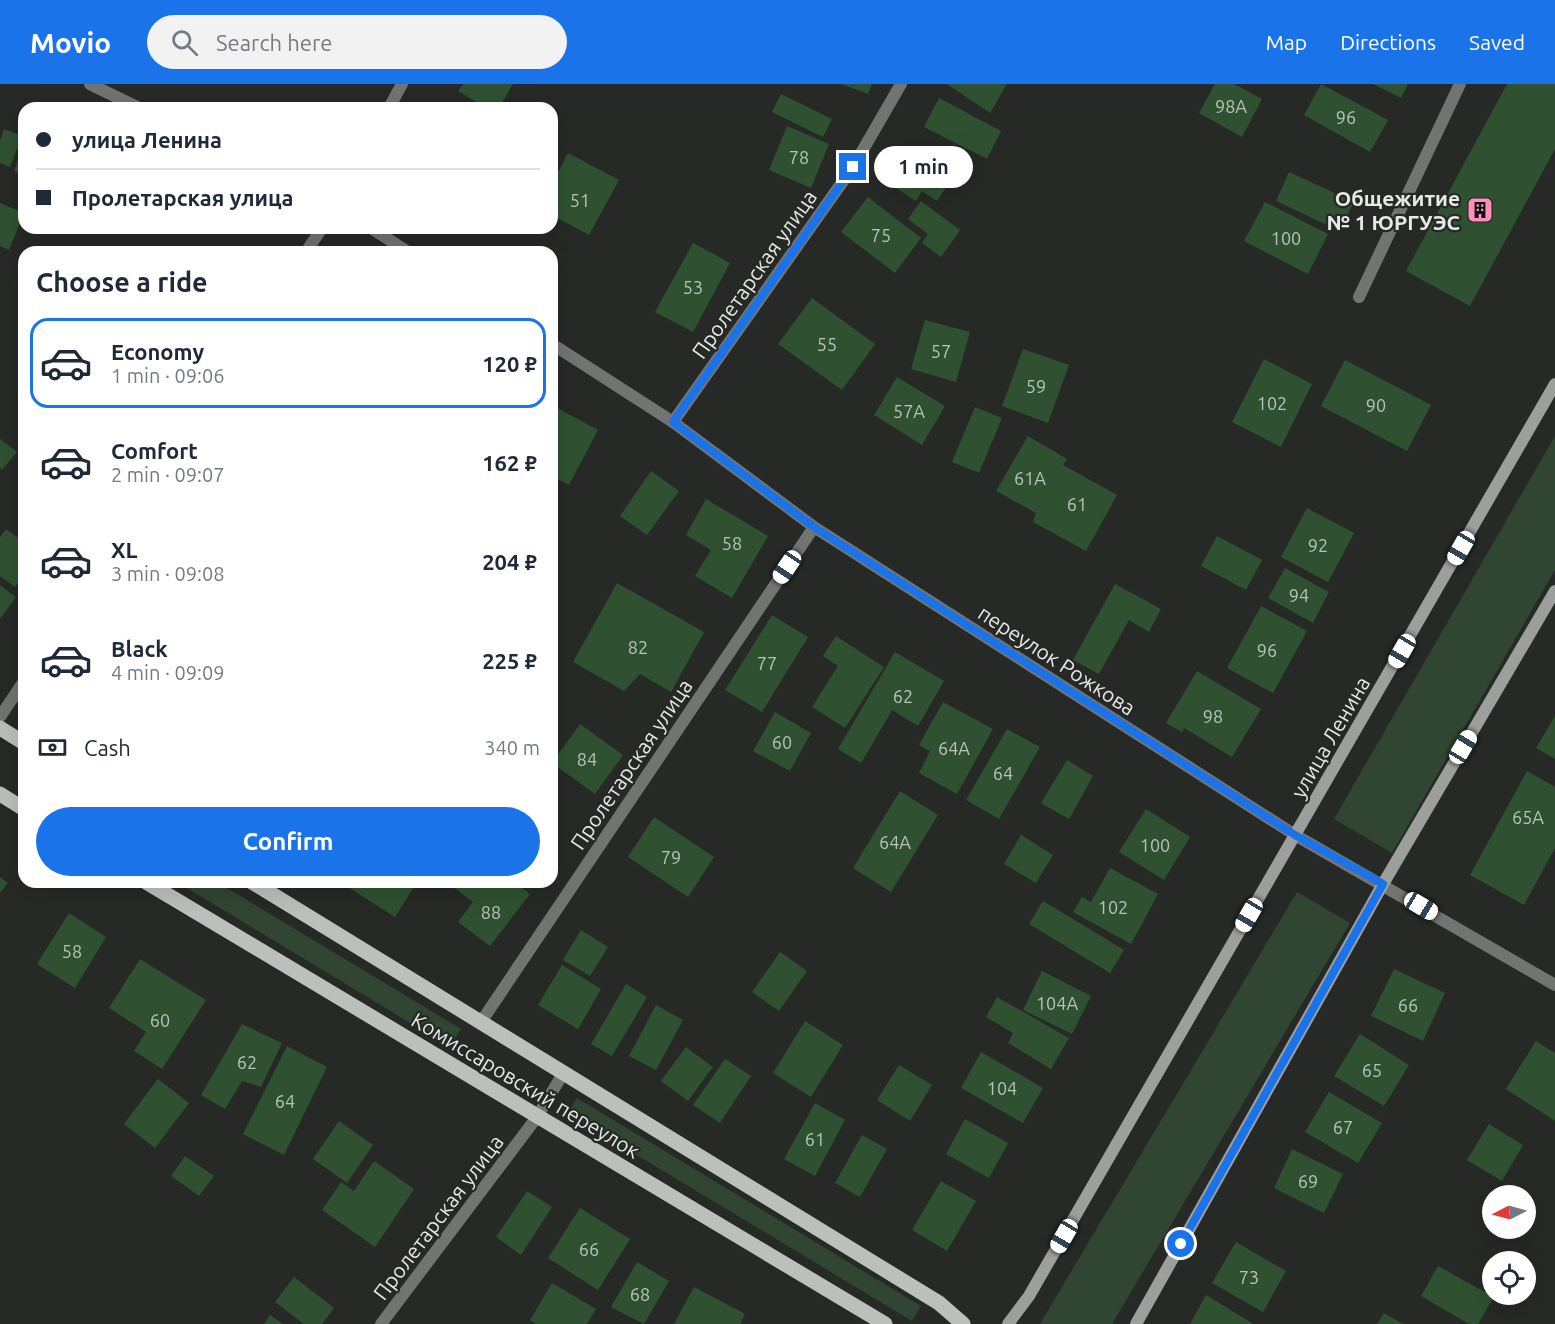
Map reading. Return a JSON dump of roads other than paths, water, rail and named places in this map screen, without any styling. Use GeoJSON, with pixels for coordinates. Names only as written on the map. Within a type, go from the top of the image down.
{"type":"FeatureCollection","features":[{"type":"Feature","properties":{"kind":"main road","name":"улица Ленина"},"geometry":{"type":"LineString","coordinates":[[1008,1324],[1029,1296],[1555,384]]}},
{"type":"Feature","properties":{"kind":"main road"},"geometry":{"type":"LineString","coordinates":[[1136,1324],[1383,884],[1555,591]]}},
{"type":"Feature","properties":{"kind":"main road"},"geometry":{"type":"LineString","coordinates":[[0,728],[18,739]]}},
{"type":"Feature","properties":{"kind":"main road"},"geometry":{"type":"LineString","coordinates":[[0,794],[18,805]]}},
{"type":"Feature","properties":{"kind":"main road","name":"Комиссаровский переулок"},"geometry":{"type":"LineString","coordinates":[[156,888],[885,1324]]}},
{"type":"Feature","properties":{"kind":"main road","name":"Комиссаровский переулок"},"geometry":{"type":"LineString","coordinates":[[262,888],[939,1303],[963,1324]]}},
{"type":"Feature","properties":{"kind":"street"},"geometry":{"type":"LineString","coordinates":[[90,84],[127,102]]}},
{"type":"Feature","properties":{"kind":"street"},"geometry":{"type":"LineString","coordinates":[[392,102],[402,84]]}},
{"type":"Feature","properties":{"kind":"street","name":"Пролетарская улица"},"geometry":{"type":"LineString","coordinates":[[673,422],[853,167],[901,84]]}},
{"type":"Feature","properties":{"kind":"street"},"geometry":{"type":"LineString","coordinates":[[1359,297],[1460,84]]}},
{"type":"Feature","properties":{"kind":"street"},"geometry":{"type":"LineString","coordinates":[[380,234],[399,246]]}},
{"type":"Feature","properties":{"kind":"street","name":"переулок Рожкова"},"geometry":{"type":"LineString","coordinates":[[558,348],[673,422],[814,527],[1295,835],[1555,985]]}},
{"type":"Feature","properties":{"kind":"street","name":"Пролетарская улица"},"geometry":{"type":"LineString","coordinates":[[481,1022],[814,527]]}},
{"type":"Feature","properties":{"kind":"street"},"geometry":{"type":"LineString","coordinates":[[0,717],[18,690]]}},
{"type":"Feature","properties":{"kind":"street","name":"Пролетарская улица"},"geometry":{"type":"LineString","coordinates":[[381,1324],[537,1117],[564,1072]]}},
{"type":"Feature","properties":{"kind":"place","name":"Общежитие № 1 ЮРГУЭС"},"geometry":{"type":"Point","coordinates":[1480,210]}}]}
